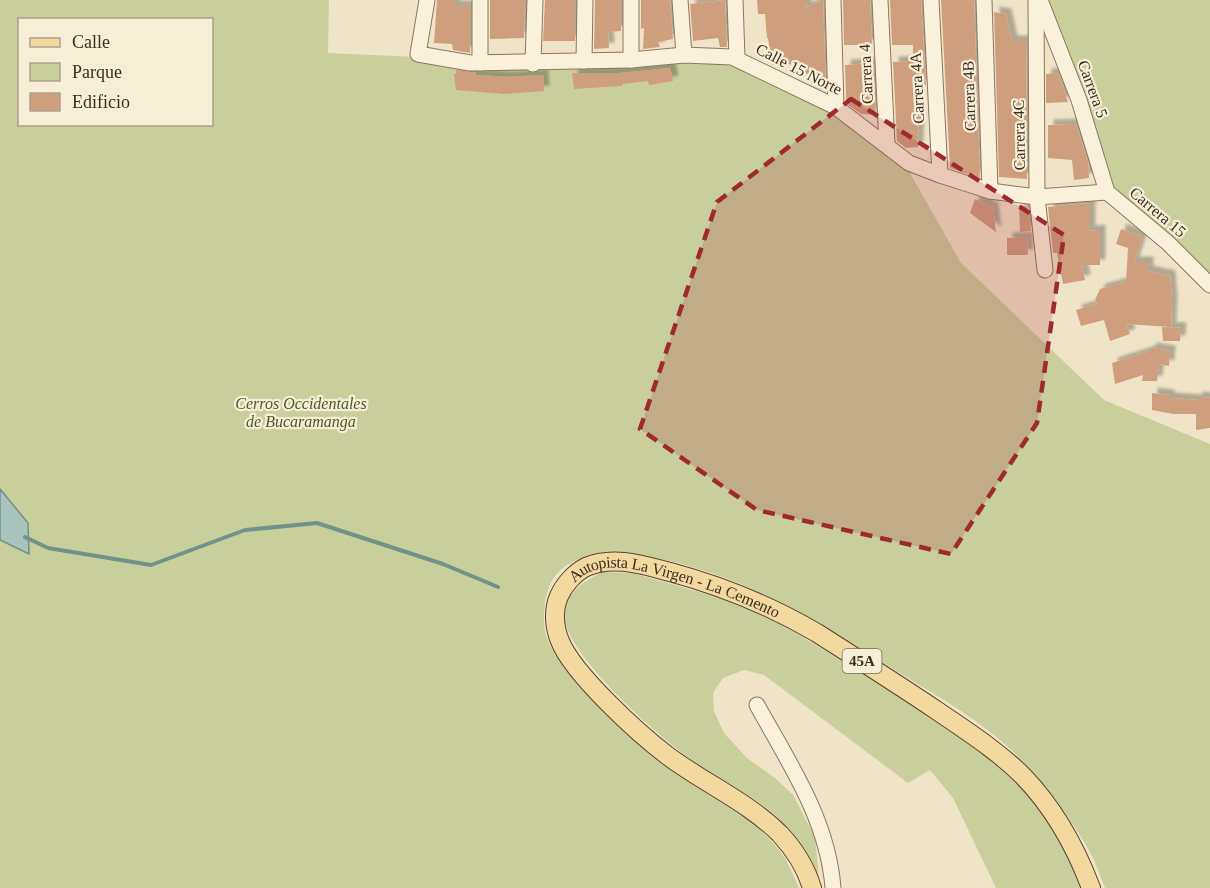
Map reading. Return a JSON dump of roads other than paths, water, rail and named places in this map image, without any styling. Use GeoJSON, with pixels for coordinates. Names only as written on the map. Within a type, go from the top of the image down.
{"type":"FeatureCollection","features":[{"type":"Feature","properties":{"kind":"main road","name":"Autopista La Virgen - La Cemento"},"geometry":{"type":"LineString","coordinates":[[812,888],[793,849],[780,834],[757,814],[653,744],[604,697],[570,656],[560,641],[555,621],[556,603],[563,588],[573,576],[584,568],[602,562],[621,561],[648,566],[747,598],[796,621],[972,734],[1024,776],[1062,828],[1092,888]]}},
{"type":"Feature","properties":{"kind":"street","name":"Calle 15 Norte"},"geometry":{"type":"LineString","coordinates":[[427,0],[418,54],[480,63],[533,64],[684,56],[737,58],[836,107],[909,163],[940,175],[990,191],[1037,197],[1107,192]]}},
{"type":"Feature","properties":{"kind":"street"},"geometry":{"type":"LineString","coordinates":[[480,0],[480,63]]}},
{"type":"Feature","properties":{"kind":"street"},"geometry":{"type":"LineString","coordinates":[[533,64],[535,0]]}},
{"type":"Feature","properties":{"kind":"street"},"geometry":{"type":"LineString","coordinates":[[584,61],[585,0]]}},
{"type":"Feature","properties":{"kind":"street"},"geometry":{"type":"LineString","coordinates":[[631,0],[631,60]]}},
{"type":"Feature","properties":{"kind":"street"},"geometry":{"type":"LineString","coordinates":[[680,0],[684,56]]}},
{"type":"Feature","properties":{"kind":"street"},"geometry":{"type":"LineString","coordinates":[[735,0],[737,58]]}},
{"type":"Feature","properties":{"kind":"street"},"geometry":{"type":"LineString","coordinates":[[833,0],[836,107]]}},
{"type":"Feature","properties":{"kind":"street","name":"Carrera 4"},"geometry":{"type":"LineString","coordinates":[[880,0],[887,145]]}},
{"type":"Feature","properties":{"kind":"street","name":"Carrera 4A"},"geometry":{"type":"LineString","coordinates":[[931,0],[940,175]]}},
{"type":"Feature","properties":{"kind":"street","name":"Carrera 4B"},"geometry":{"type":"LineString","coordinates":[[984,0],[990,191]]}},
{"type":"Feature","properties":{"kind":"street","name":"Carrera 5"},"geometry":{"type":"LineString","coordinates":[[1038,0],[1079,100],[1107,192]]}},
{"type":"Feature","properties":{"kind":"street","name":"Carrera 4C"},"geometry":{"type":"LineString","coordinates":[[1038,0],[1037,197],[1045,270]]}},
{"type":"Feature","properties":{"kind":"street","name":"Carrera 15"},"geometry":{"type":"LineString","coordinates":[[1107,192],[1168,243],[1210,285]]}},
{"type":"Feature","properties":{"kind":"street"},"geometry":{"type":"LineString","coordinates":[[757,705],[812,804],[830,862],[833,888]]}},
{"type":"Feature","properties":{"kind":"water"},"geometry":{"type":"Polygon","coordinates":[[[0,489],[28,523],[29,554],[0,540],[0,489]]]}},
{"type":"Feature","properties":{"kind":"waterway"},"geometry":{"type":"LineString","coordinates":[[25,537],[48,548],[151,565],[245,530],[317,523],[443,564],[498,587]]}},
{"type":"Feature","properties":{"kind":"park label","name":"Cerros Occidentales de Bucaramanga"},"geometry":{"type":"Point","coordinates":[301,412]}}]}
